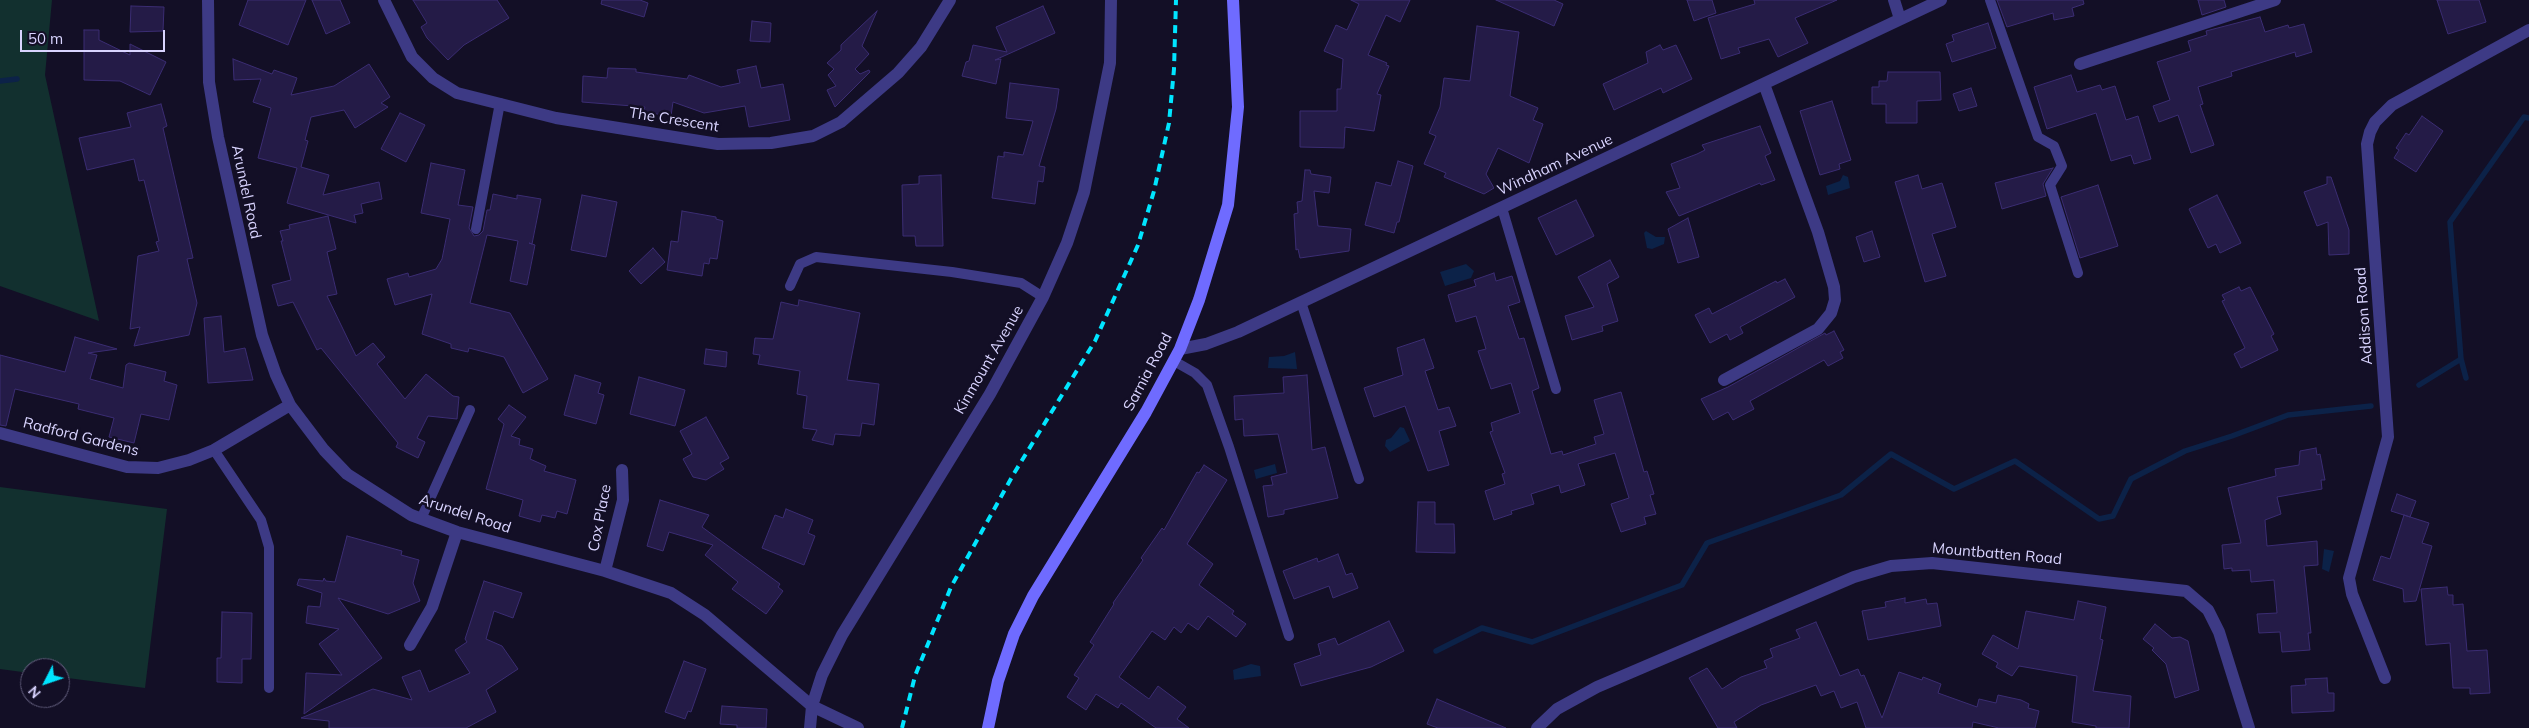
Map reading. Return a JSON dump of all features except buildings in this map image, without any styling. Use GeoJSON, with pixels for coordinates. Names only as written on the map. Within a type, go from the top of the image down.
{"type":"FeatureCollection","features":[{"type":"Feature","properties":{"kind":"main road","name":"Sarnia Road"},"geometry":{"type":"LineString","coordinates":[[988,728],[998,680],[1022,619],[1146,412],[1180,349],[1199,300],[1228,205],[1238,107],[1233,0]]}},
{"type":"Feature","properties":{"kind":"street","name":"Arundel Road"},"geometry":{"type":"LineString","coordinates":[[208,0],[209,82],[218,137],[262,335],[276,375],[290,405],[324,450],[347,474],[379,496],[421,519],[457,532],[653,585],[686,602],[812,706],[858,728]]}},
{"type":"Feature","properties":{"kind":"street","name":"The Crescent"},"geometry":{"type":"LineString","coordinates":[[384,0],[412,57],[433,78],[457,93],[556,118],[718,144],[771,143],[813,136],[841,122],[898,73],[921,48],[950,0]]}},
{"type":"Feature","properties":{"kind":"street","name":"Kinmount Avenue"},"geometry":{"type":"LineString","coordinates":[[810,728],[812,706],[822,675],[842,635],[990,394],[1043,297],[1068,244],[1084,192],[1110,63],[1111,0]]}},
{"type":"Feature","properties":{"kind":"street"},"geometry":{"type":"LineString","coordinates":[[1894,0],[1900,19]]}},
{"type":"Feature","properties":{"kind":"street","name":"Windham Avenue"},"geometry":{"type":"LineString","coordinates":[[1180,349],[1229,336],[1941,0]]}},
{"type":"Feature","properties":{"kind":"street"},"geometry":{"type":"LineString","coordinates":[[2080,64],[2275,0]]}},
{"type":"Feature","properties":{"kind":"street","name":"Addison Road"},"geometry":{"type":"LineString","coordinates":[[2385,678],[2352,594],[2349,578],[2388,436],[2367,144],[2375,122],[2392,106],[2529,30]]}},
{"type":"Feature","properties":{"kind":"street"},"geometry":{"type":"LineString","coordinates":[[1724,380],[1818,329],[1832,313],[1835,300],[1834,287],[1818,232],[1764,84]]}},
{"type":"Feature","properties":{"kind":"street","name":"Radford Gardens"},"geometry":{"type":"LineString","coordinates":[[0,433],[127,467],[158,468],[188,460],[214,450],[290,405]]}},
{"type":"Feature","properties":{"kind":"street","name":"Cox Place"},"geometry":{"type":"LineString","coordinates":[[605,572],[623,500],[622,470]]}},
{"type":"Feature","properties":{"kind":"street"},"geometry":{"type":"LineString","coordinates":[[410,645],[432,607],[457,532]]}},
{"type":"Feature","properties":{"kind":"street","name":"Mountbatten Road"},"geometry":{"type":"LineString","coordinates":[[1537,728],[1557,709],[1597,686],[1854,577],[1890,566],[1932,563],[2186,591],[2208,610],[2219,632],[2248,728]]}},
{"type":"Feature","properties":{"kind":"lane"},"geometry":{"type":"LineString","coordinates":[[1990,0],[2038,137],[2054,146],[2062,166],[2050,185],[2078,273]]}},
{"type":"Feature","properties":{"kind":"lane"},"geometry":{"type":"LineString","coordinates":[[476,229],[500,103]]}},
{"type":"Feature","properties":{"kind":"lane"},"geometry":{"type":"LineString","coordinates":[[1502,208],[1556,389]]}},
{"type":"Feature","properties":{"kind":"lane"},"geometry":{"type":"LineString","coordinates":[[790,286],[800,264],[816,257],[952,272],[1021,283],[1043,297]]}},
{"type":"Feature","properties":{"kind":"lane"},"geometry":{"type":"LineString","coordinates":[[1301,302],[1359,479]]}},
{"type":"Feature","properties":{"kind":"lane"},"geometry":{"type":"LineString","coordinates":[[1174,361],[1195,373],[1207,386],[1229,447],[1289,636]]}},
{"type":"Feature","properties":{"kind":"lane"},"geometry":{"type":"LineString","coordinates":[[421,519],[470,410]]}},
{"type":"Feature","properties":{"kind":"lane"},"geometry":{"type":"LineString","coordinates":[[214,450],[261,520],[269,547],[269,688]]}},
{"type":"Feature","properties":{"kind":"green space"},"geometry":{"type":"Polygon","coordinates":[[[0,0],[52,0],[45,75],[99,321],[0,286],[0,0]]]}},
{"type":"Feature","properties":{"kind":"green space"},"geometry":{"type":"Polygon","coordinates":[[[0,487],[167,509],[145,688],[70,678],[70,658],[20,658],[20,672],[0,669],[0,487]]]}},
{"type":"Feature","properties":{"kind":"water"},"geometry":{"type":"Polygon","coordinates":[[[1843,175],[1848,177],[1850,188],[1828,195],[1826,186],[1840,181],[1843,175]]]}},
{"type":"Feature","properties":{"kind":"water"},"geometry":{"type":"Polygon","coordinates":[[[1646,231],[1656,237],[1665,237],[1664,244],[1652,249],[1647,248],[1644,233],[1646,231]]]}},
{"type":"Feature","properties":{"kind":"water"},"geometry":{"type":"Polygon","coordinates":[[[1466,264],[1474,271],[1471,278],[1445,286],[1440,272],[1466,264]]]}},
{"type":"Feature","properties":{"kind":"water"},"geometry":{"type":"Polygon","coordinates":[[[1295,352],[1297,369],[1268,368],[1269,357],[1284,356],[1295,352]]]}},
{"type":"Feature","properties":{"kind":"water"},"geometry":{"type":"Polygon","coordinates":[[[1400,427],[1404,428],[1410,441],[1390,452],[1385,446],[1386,440],[1391,438],[1400,427]]]}},
{"type":"Feature","properties":{"kind":"water"},"geometry":{"type":"Polygon","coordinates":[[[1275,464],[1277,473],[1256,479],[1254,470],[1275,464]]]}},
{"type":"Feature","properties":{"kind":"water"},"geometry":{"type":"Polygon","coordinates":[[[2324,549],[2334,551],[2329,572],[2322,569],[2324,549]]]}},
{"type":"Feature","properties":{"kind":"water"},"geometry":{"type":"Polygon","coordinates":[[[1251,664],[1260,666],[1261,676],[1234,680],[1233,670],[1251,664]]]}},
{"type":"Feature","properties":{"kind":"waterway"},"geometry":{"type":"LineString","coordinates":[[0,81],[17,79]]}},
{"type":"Feature","properties":{"kind":"waterway"},"geometry":{"type":"LineString","coordinates":[[2466,378],[2461,359],[2450,222],[2524,117],[2529,118]]}},
{"type":"Feature","properties":{"kind":"waterway"},"geometry":{"type":"LineString","coordinates":[[2419,385],[2461,359]]}},
{"type":"Feature","properties":{"kind":"waterway"},"geometry":{"type":"LineString","coordinates":[[1436,651],[1482,628],[1532,642],[1682,585],[1707,543],[1841,495],[1891,454],[1954,489],[2015,461],[2099,519],[2113,516],[2131,479],[2185,451],[2288,415],[2371,406]]}},
{"type":"Feature","properties":{"kind":"railway"},"geometry":{"type":"LineString","coordinates":[[902,728],[915,676],[951,587],[1013,475],[1095,341],[1138,245],[1154,191],[1169,123],[1174,69],[1176,0]]}}]}
